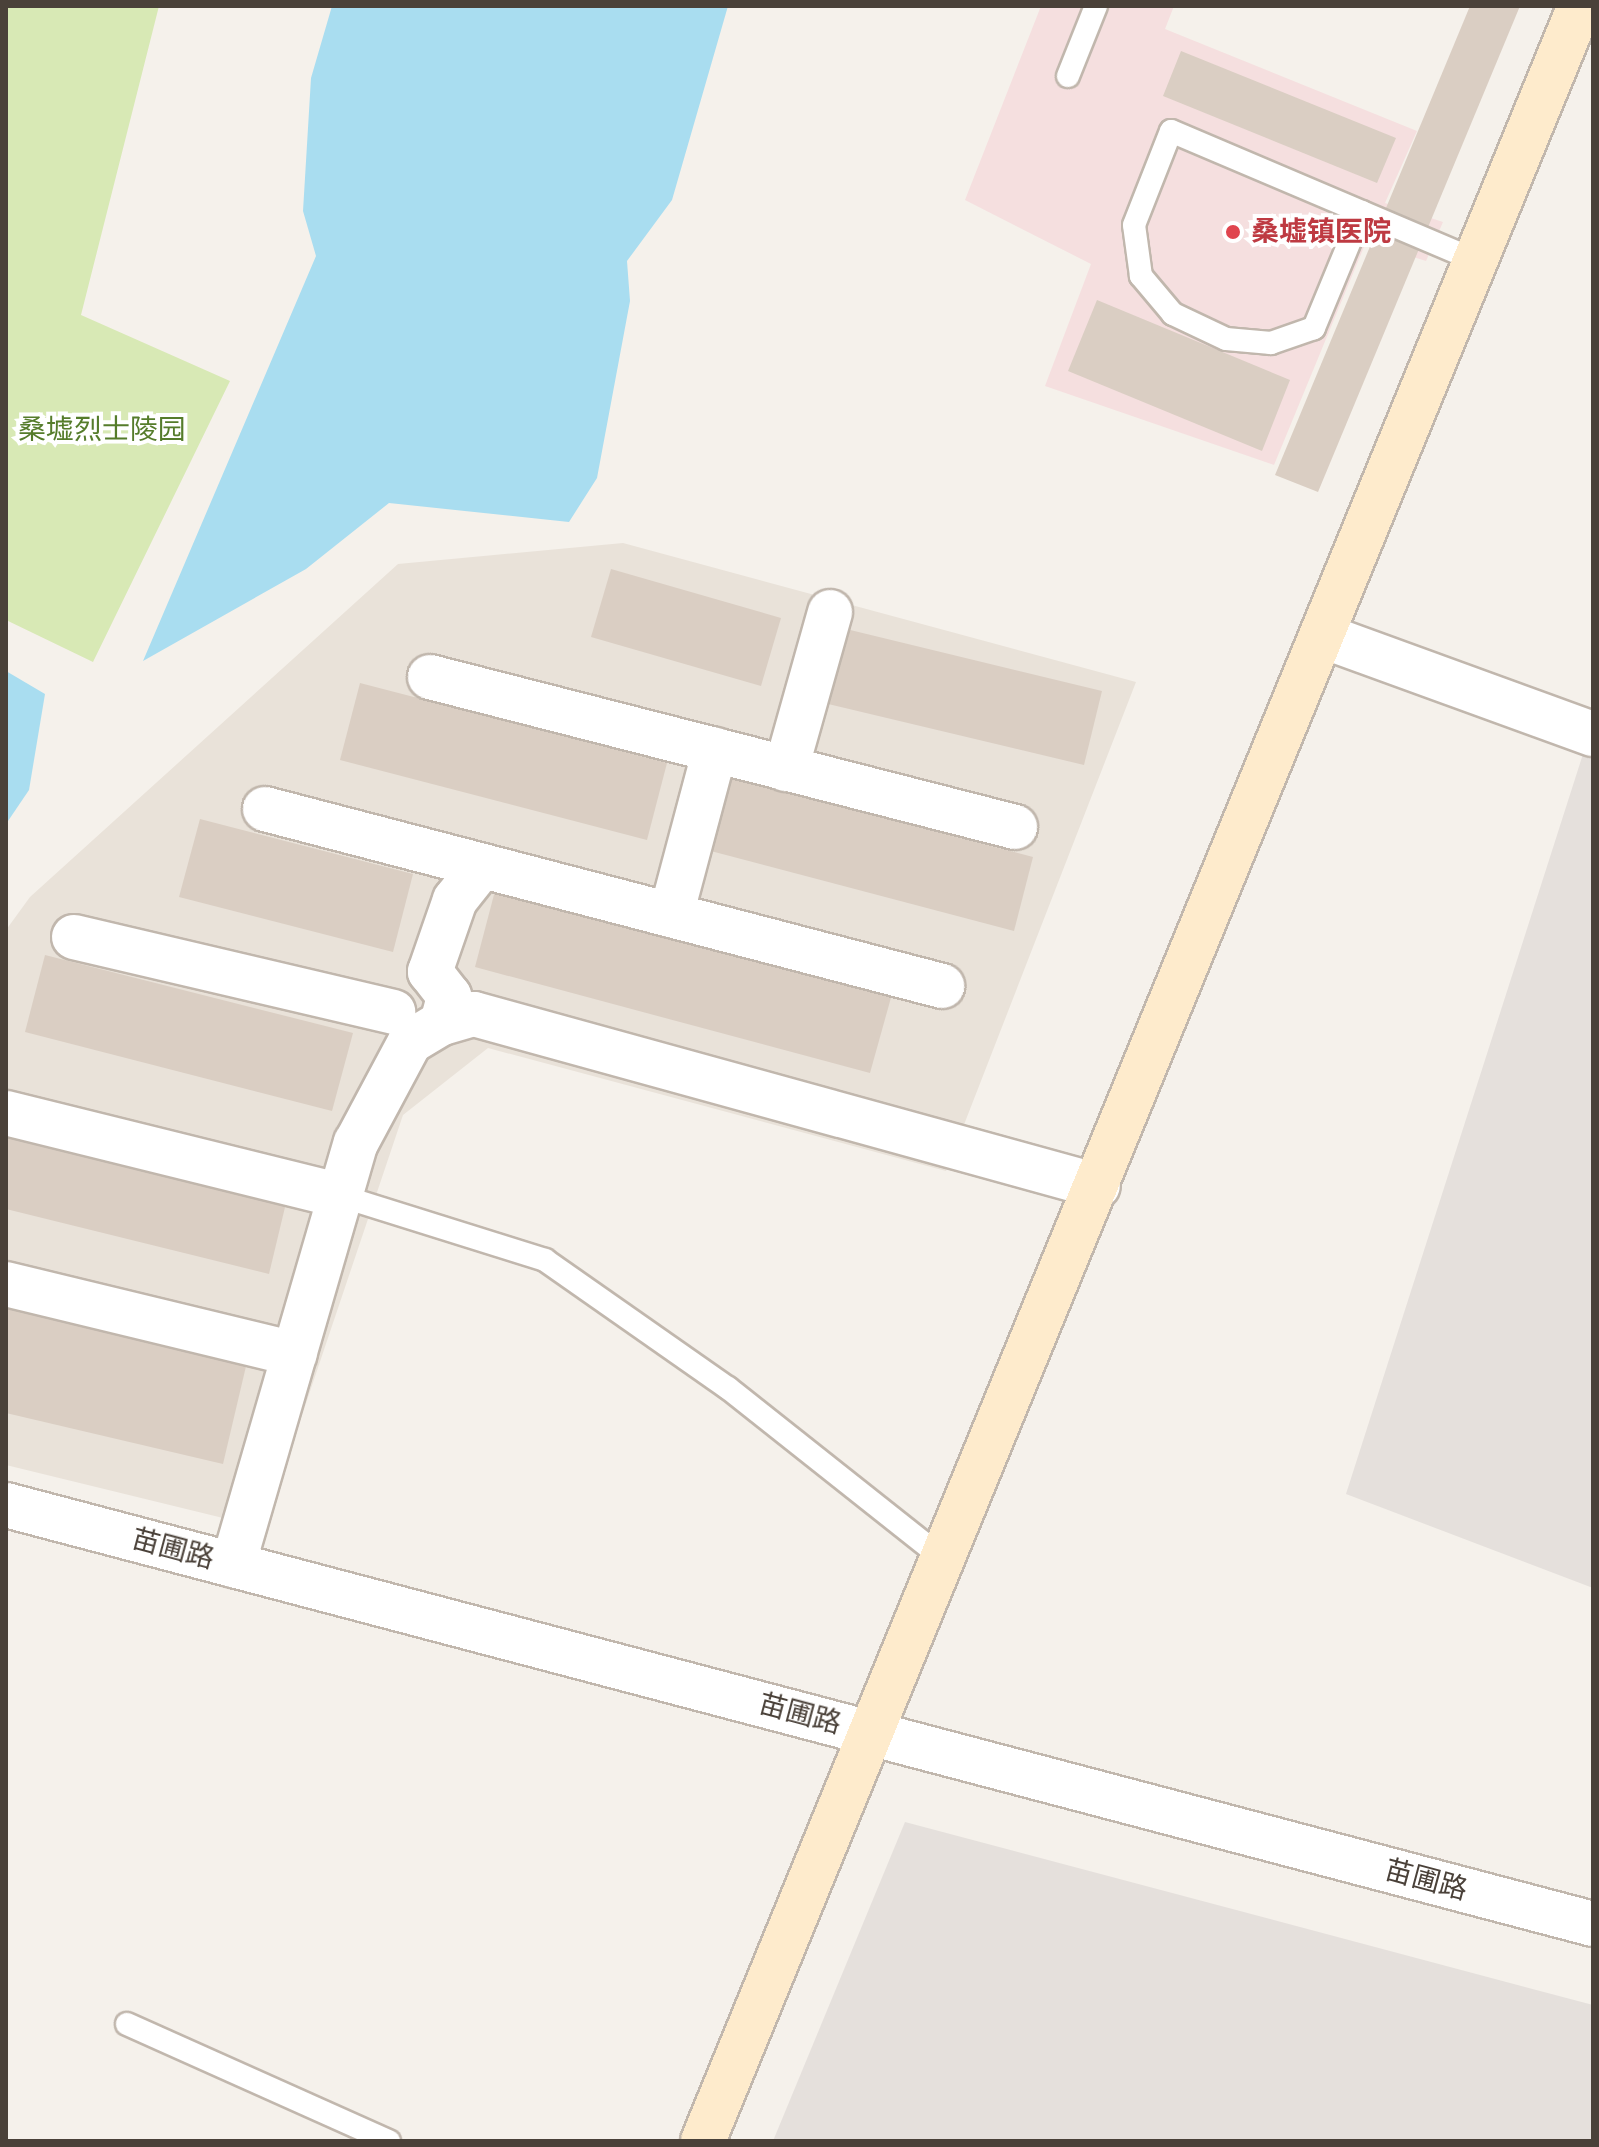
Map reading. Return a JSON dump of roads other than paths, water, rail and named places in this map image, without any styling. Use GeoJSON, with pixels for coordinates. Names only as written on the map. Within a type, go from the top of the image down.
{"type":"FeatureCollection","features":[{"type":"Feature","properties":{"kind":"main road"},"geometry":{"type":"LineString","coordinates":[[703,2141],[1326,637],[1480,262],[1580,6]]}},
{"type":"Feature","properties":{"kind":"street"},"geometry":{"type":"LineString","coordinates":[[786,769],[830,612]]}},
{"type":"Feature","properties":{"kind":"street"},"geometry":{"type":"LineString","coordinates":[[1326,637],[1593,734]]}},
{"type":"Feature","properties":{"kind":"street"},"geometry":{"type":"LineString","coordinates":[[430,677],[1015,827]]}},
{"type":"Feature","properties":{"kind":"street"},"geometry":{"type":"LineString","coordinates":[[671,915],[715,750]]}},
{"type":"Feature","properties":{"kind":"street"},"geometry":{"type":"LineString","coordinates":[[265,809],[942,986]]}},
{"type":"Feature","properties":{"kind":"street"},"geometry":{"type":"LineString","coordinates":[[233,1565],[356,1143],[415,1026],[449,996],[430,972],[455,900],[482,866]]}},
{"type":"Feature","properties":{"kind":"street"},"geometry":{"type":"LineString","coordinates":[[74,937],[415,1026],[474,1014],[1098,1186]]}},
{"type":"Feature","properties":{"kind":"street"},"geometry":{"type":"LineString","coordinates":[[6,1113],[341,1196]]}},
{"type":"Feature","properties":{"kind":"street"},"geometry":{"type":"LineString","coordinates":[[6,1284],[295,1354]]}},
{"type":"Feature","properties":{"kind":"street","name":"苗圃路"},"geometry":{"type":"LineString","coordinates":[[6,1505],[1593,1924]]}},
{"type":"Feature","properties":{"kind":"lane"},"geometry":{"type":"LineString","coordinates":[[1068,76],[1096,6]]}},
{"type":"Feature","properties":{"kind":"lane"},"geometry":{"type":"LineString","coordinates":[[1362,212],[1314,328],[1271,343],[1226,339],[1173,314],[1141,276],[1134,225],[1171,131],[1480,262]]}},
{"type":"Feature","properties":{"kind":"lane"},"geometry":{"type":"LineString","coordinates":[[341,1196],[545,1260],[728,1388],[944,1559]]}},
{"type":"Feature","properties":{"kind":"lane"},"geometry":{"type":"LineString","coordinates":[[127,2024],[389,2141]]}},
{"type":"Feature","properties":{"kind":"water"},"geometry":{"type":"Polygon","coordinates":[[[332,6],[728,6],[672,200],[627,261],[630,301],[597,478],[569,522],[389,503],[306,569],[143,661],[316,256],[303,211],[311,78],[332,6]]]}},
{"type":"Feature","properties":{"kind":"water"},"geometry":{"type":"Polygon","coordinates":[[[6,671],[45,694],[29,790],[6,824],[6,671]]]}},
{"type":"Feature","properties":{"kind":"place","name":"桑墟镇医院"},"geometry":{"type":"Point","coordinates":[1233,232]}},
{"type":"Feature","properties":{"kind":"park label","name":"桑墟烈士陵园"},"geometry":{"type":"Point","coordinates":[102,430]}}]}
